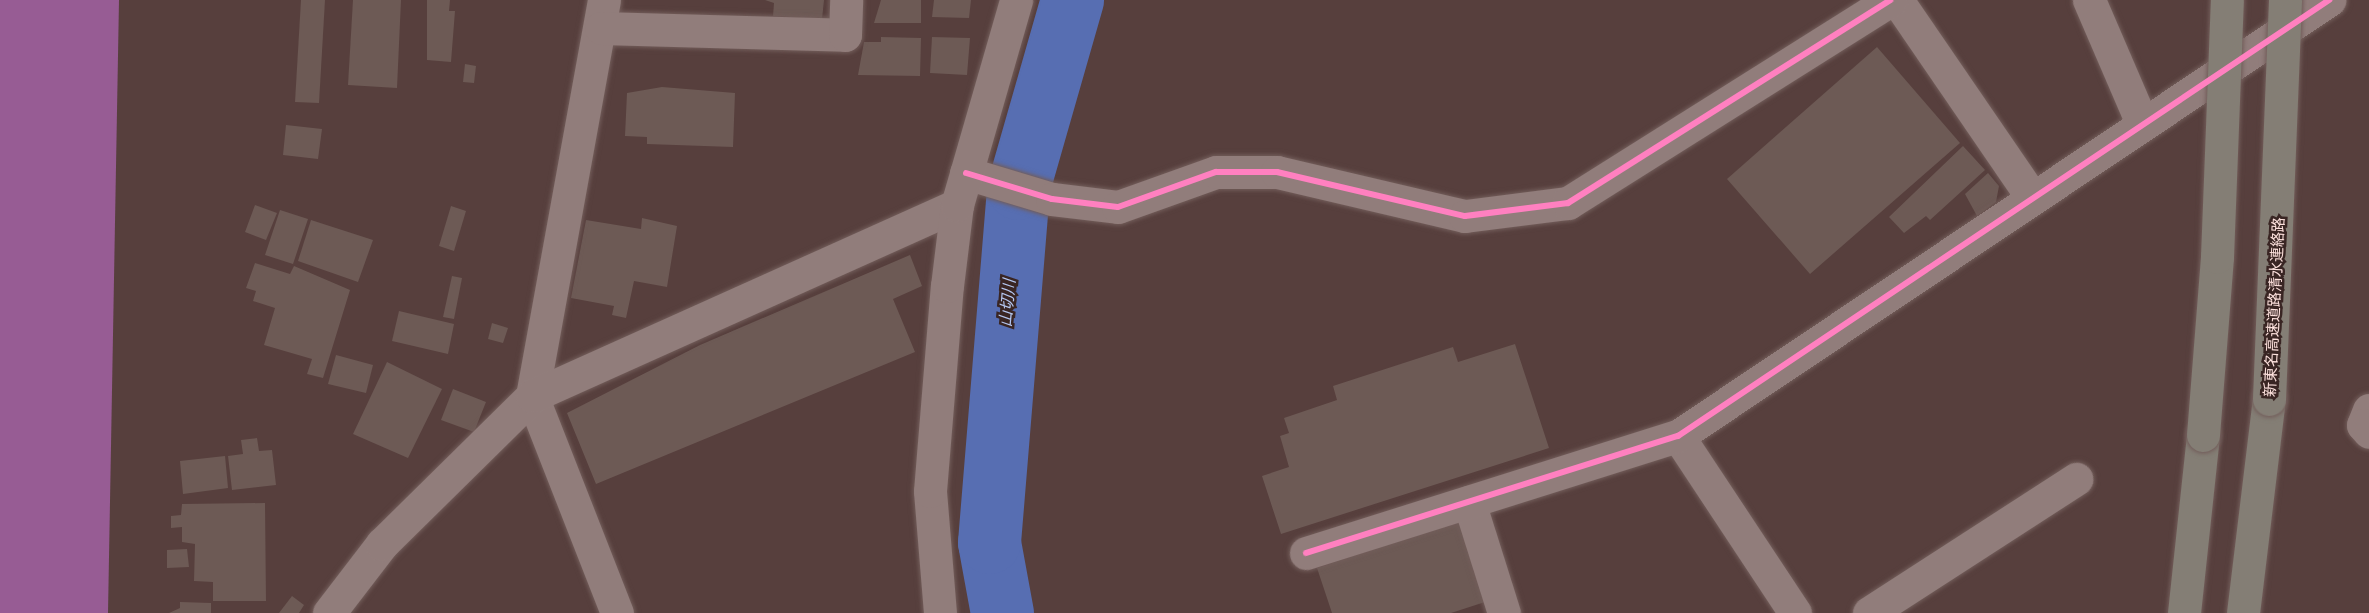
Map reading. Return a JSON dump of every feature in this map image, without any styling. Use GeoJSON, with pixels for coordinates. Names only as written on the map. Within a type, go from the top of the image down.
{"type":"FeatureCollection","features":[{"type":"Feature","properties":{"kind":"highway"},"geometry":{"type":"LineString","coordinates":[[2184,613],[2203,435],[2217,257],[2226,0]]}},
{"type":"Feature","properties":{"kind":"highway","name":"新東名高速道路清水連絡路"},"geometry":{"type":"LineString","coordinates":[[2243,613],[2269,399],[2285,0]]}},
{"type":"Feature","properties":{"kind":"street"},"geometry":{"type":"LineString","coordinates":[[617,613],[532,396],[602,14],[845,35],[846,0]]}},
{"type":"Feature","properties":{"kind":"street"},"geometry":{"type":"LineString","coordinates":[[329,613],[382,544],[532,396],[957,205],[980,178],[1016,0]]}},
{"type":"Feature","properties":{"kind":"street"},"geometry":{"type":"LineString","coordinates":[[980,178],[1052,199],[1118,207],[1216,172],[1277,172],[1465,216],[1568,203],[1890,0]]}},
{"type":"Feature","properties":{"kind":"street"},"geometry":{"type":"LineString","coordinates":[[1898,0],[2031,196]]}},
{"type":"Feature","properties":{"kind":"street"},"geometry":{"type":"LineString","coordinates":[[2089,0],[2142,123]]}},
{"type":"Feature","properties":{"kind":"street"},"geometry":{"type":"LineString","coordinates":[[1306,553],[1678,436],[2031,196],[2329,0]]}},
{"type":"Feature","properties":{"kind":"street"},"geometry":{"type":"LineString","coordinates":[[940,613],[930,479],[934,386],[957,205]]}},
{"type":"Feature","properties":{"kind":"street"},"geometry":{"type":"LineString","coordinates":[[2369,410],[2363,424],[2369,432]]}},
{"type":"Feature","properties":{"kind":"street"},"geometry":{"type":"LineString","coordinates":[[1678,436],[1795,613]]}},
{"type":"Feature","properties":{"kind":"street"},"geometry":{"type":"LineString","coordinates":[[1869,613],[2076,479]]}},
{"type":"Feature","properties":{"kind":"street"},"geometry":{"type":"LineString","coordinates":[[1469,502],[1504,613]]}},
{"type":"Feature","properties":{"kind":"shaded area"},"geometry":{"type":"Polygon","coordinates":[[[0,0],[119,0],[108,613],[0,613],[0,0]]]}},
{"type":"Feature","properties":{"kind":"building"},"geometry":{"type":"Polygon","coordinates":[[[301,0],[325,0],[319,103],[295,102],[301,0]]]}},
{"type":"Feature","properties":{"kind":"building"},"geometry":{"type":"Polygon","coordinates":[[[353,0],[401,0],[397,88],[348,85],[353,0]]]}},
{"type":"Feature","properties":{"kind":"building"},"geometry":{"type":"Polygon","coordinates":[[[427,0],[450,0],[449,11],[455,11],[451,62],[427,60],[427,0]]]}},
{"type":"Feature","properties":{"kind":"building"},"geometry":{"type":"Polygon","coordinates":[[[765,0],[824,0],[822,19],[773,16],[774,3],[765,0]]]}},
{"type":"Feature","properties":{"kind":"building"},"geometry":{"type":"Polygon","coordinates":[[[881,0],[921,0],[921,23],[874,23],[881,0]]]}},
{"type":"Feature","properties":{"kind":"building"},"geometry":{"type":"Polygon","coordinates":[[[934,0],[971,0],[969,18],[932,17],[934,0]]]}},
{"type":"Feature","properties":{"kind":"building"},"geometry":{"type":"Polygon","coordinates":[[[881,37],[921,38],[920,76],[858,75],[864,42],[881,42],[881,37]]]}},
{"type":"Feature","properties":{"kind":"building"},"geometry":{"type":"Polygon","coordinates":[[[932,37],[970,38],[967,75],[930,73],[932,37]]]}},
{"type":"Feature","properties":{"kind":"building"},"geometry":{"type":"Polygon","coordinates":[[[1877,47],[1960,143],[1810,274],[1727,179],[1877,47]]]}},
{"type":"Feature","properties":{"kind":"building"},"geometry":{"type":"Polygon","coordinates":[[[465,64],[476,66],[474,83],[463,82],[465,64]]]}},
{"type":"Feature","properties":{"kind":"building"},"geometry":{"type":"Polygon","coordinates":[[[662,87],[735,93],[733,147],[647,144],[647,137],[625,136],[627,93],[662,87]]]}},
{"type":"Feature","properties":{"kind":"building"},"geometry":{"type":"Polygon","coordinates":[[[286,125],[322,129],[318,159],[283,155],[286,125]]]}},
{"type":"Feature","properties":{"kind":"building"},"geometry":{"type":"Polygon","coordinates":[[[1963,146],[1985,170],[1930,220],[1926,216],[1904,233],[1889,217],[1963,146]]]}},
{"type":"Feature","properties":{"kind":"building"},"geometry":{"type":"Polygon","coordinates":[[[1988,173],[1999,186],[1996,202],[1977,216],[1965,194],[1988,173]]]}},
{"type":"Feature","properties":{"kind":"building"},"geometry":{"type":"Polygon","coordinates":[[[255,205],[277,213],[266,240],[245,232],[255,205]]]}},
{"type":"Feature","properties":{"kind":"building"},"geometry":{"type":"Polygon","coordinates":[[[451,206],[466,211],[454,251],[439,246],[451,206]]]}},
{"type":"Feature","properties":{"kind":"building"},"geometry":{"type":"Polygon","coordinates":[[[280,210],[308,219],[293,264],[265,255],[280,210]]]}},
{"type":"Feature","properties":{"kind":"building"},"geometry":{"type":"Polygon","coordinates":[[[642,218],[677,226],[667,287],[634,281],[626,318],[612,315],[614,306],[571,298],[586,220],[641,229],[642,218]]]}},
{"type":"Feature","properties":{"kind":"building"},"geometry":{"type":"Polygon","coordinates":[[[311,220],[373,240],[358,282],[298,261],[311,220]]]}},
{"type":"Feature","properties":{"kind":"building"},"geometry":{"type":"Polygon","coordinates":[[[910,255],[922,286],[893,299],[915,352],[596,484],[567,413],[700,345],[910,255]]]}},
{"type":"Feature","properties":{"kind":"building"},"geometry":{"type":"Polygon","coordinates":[[[255,263],[290,274],[294,266],[350,290],[323,378],[307,374],[312,359],[264,345],[275,308],[253,301],[256,291],[246,288],[255,263]]]}},
{"type":"Feature","properties":{"kind":"building"},"geometry":{"type":"Polygon","coordinates":[[[452,276],[462,278],[454,319],[443,317],[452,276]]]}},
{"type":"Feature","properties":{"kind":"building"},"geometry":{"type":"Polygon","coordinates":[[[399,311],[454,324],[448,354],[392,341],[399,311]]]}},
{"type":"Feature","properties":{"kind":"building"},"geometry":{"type":"Polygon","coordinates":[[[492,323],[508,328],[503,343],[488,339],[492,323]]]}},
{"type":"Feature","properties":{"kind":"building"},"geometry":{"type":"Polygon","coordinates":[[[1515,344],[1549,448],[1281,534],[1262,476],[1289,467],[1280,436],[1289,433],[1284,418],[1337,400],[1333,386],[1453,347],[1458,362],[1515,344]]]}},
{"type":"Feature","properties":{"kind":"building"},"geometry":{"type":"Polygon","coordinates":[[[336,355],[373,365],[366,393],[328,384],[336,355]]]}},
{"type":"Feature","properties":{"kind":"building"},"geometry":{"type":"Polygon","coordinates":[[[387,362],[442,389],[408,458],[353,434],[387,362]]]}},
{"type":"Feature","properties":{"kind":"building"},"geometry":{"type":"Polygon","coordinates":[[[453,389],[486,402],[474,432],[441,420],[453,389]]]}},
{"type":"Feature","properties":{"kind":"building"},"geometry":{"type":"Polygon","coordinates":[[[257,438],[259,451],[272,450],[276,485],[232,490],[228,456],[243,454],[241,440],[257,438]]]}},
{"type":"Feature","properties":{"kind":"building"},"geometry":{"type":"Polygon","coordinates":[[[225,456],[228,488],[183,494],[180,461],[225,456]]]}},
{"type":"Feature","properties":{"kind":"building"},"geometry":{"type":"Polygon","coordinates":[[[265,503],[266,601],[213,601],[213,582],[194,581],[195,544],[182,542],[182,527],[171,528],[171,516],[181,515],[182,504],[265,503]]]}},
{"type":"Feature","properties":{"kind":"building"},"geometry":{"type":"Polygon","coordinates":[[[1459,521],[1485,602],[1451,613],[1332,613],[1317,568],[1459,521]]]}},
{"type":"Feature","properties":{"kind":"building"},"geometry":{"type":"Polygon","coordinates":[[[187,549],[189,567],[167,568],[167,550],[187,549]]]}},
{"type":"Feature","properties":{"kind":"building"},"geometry":{"type":"Polygon","coordinates":[[[292,596],[304,605],[299,613],[279,613],[292,596]]]}},
{"type":"Feature","properties":{"kind":"building"},"geometry":{"type":"Polygon","coordinates":[[[180,602],[211,603],[211,613],[169,613],[180,608],[180,602]]]}},
{"type":"Feature","properties":{"kind":"waterway","name":"山切川"},"geometry":{"type":"LineString","coordinates":[[1002,613],[989,542],[1018,188],[1072,0]]}},
{"type":"Feature","properties":{"kind":"cycle path"},"geometry":{"type":"LineString","coordinates":[[966,173],[1052,199],[1118,207],[1216,172],[1277,172],[1465,216],[1568,203],[1890,0]]}},
{"type":"Feature","properties":{"kind":"cycle path"},"geometry":{"type":"LineString","coordinates":[[1306,553],[1678,436],[2329,0]]}}]}
